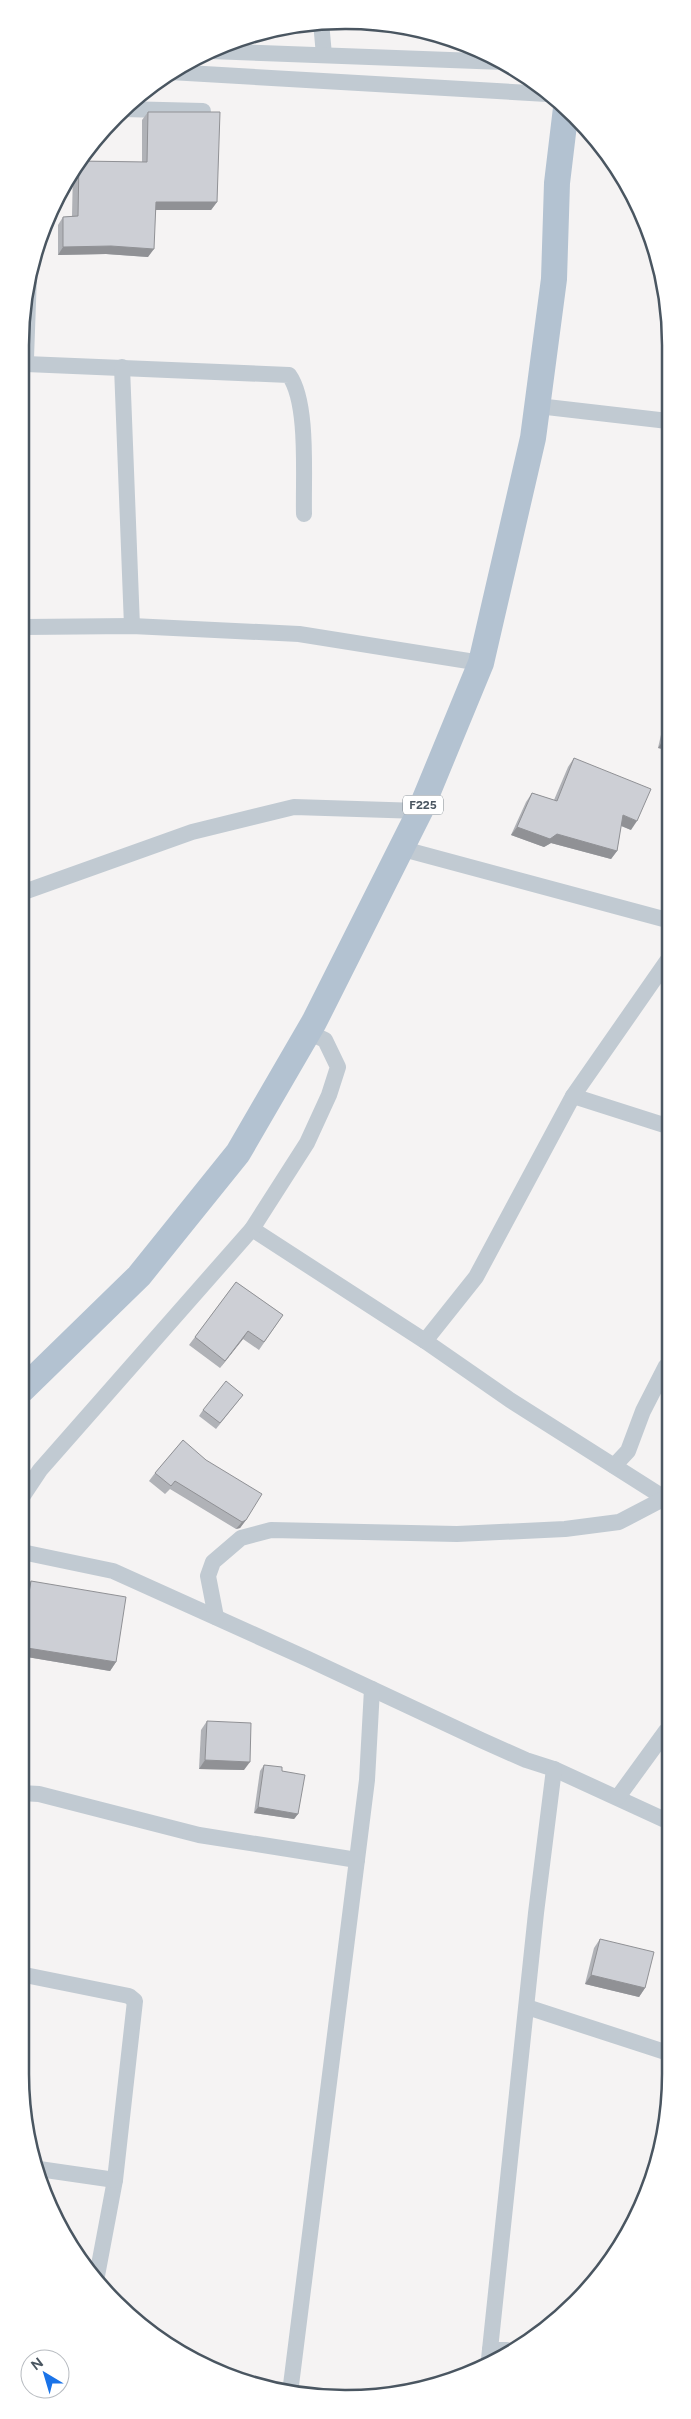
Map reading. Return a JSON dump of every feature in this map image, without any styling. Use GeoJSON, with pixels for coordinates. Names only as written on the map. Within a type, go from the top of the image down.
{"type":"FeatureCollection","features":[{"type":"Feature","properties":{"kind":"main road","name":"F225"},"geometry":{"type":"LineString","coordinates":[[29,1383],[139,1276],[238,1152],[308,1032],[404,849],[481,663],[533,438],[554,279],[556,183],[565,118]]}},
{"type":"Feature","properties":{"kind":"street"},"geometry":{"type":"LineString","coordinates":[[322,29],[324,55]]}},
{"type":"Feature","properties":{"kind":"street"},"geometry":{"type":"LineString","coordinates":[[228,52],[487,61]]}},
{"type":"Feature","properties":{"kind":"street"},"geometry":{"type":"LineString","coordinates":[[184,73],[537,93]]}},
{"type":"Feature","properties":{"kind":"street"},"geometry":{"type":"LineString","coordinates":[[135,109],[203,111]]}},
{"type":"Feature","properties":{"kind":"street"},"geometry":{"type":"LineString","coordinates":[[29,364],[289,375],[296,384],[301,407],[304,514]]}},
{"type":"Feature","properties":{"kind":"street"},"geometry":{"type":"LineString","coordinates":[[122,367],[132,626]]}},
{"type":"Feature","properties":{"kind":"street"},"geometry":{"type":"LineString","coordinates":[[538,406],[662,420]]}},
{"type":"Feature","properties":{"kind":"street"},"geometry":{"type":"LineString","coordinates":[[29,627],[132,626],[299,634],[481,663]]}},
{"type":"Feature","properties":{"kind":"street"},"geometry":{"type":"LineString","coordinates":[[29,890],[192,832],[294,807],[420,811]]}},
{"type":"Feature","properties":{"kind":"street"},"geometry":{"type":"LineString","coordinates":[[404,849],[662,919]]}},
{"type":"Feature","properties":{"kind":"street"},"geometry":{"type":"LineString","coordinates":[[426,1341],[476,1277],[573,1096],[662,968]]}},
{"type":"Feature","properties":{"kind":"street"},"geometry":{"type":"LineString","coordinates":[[29,1486],[40,1470],[252,1229],[307,1143],[329,1095],[338,1067],[325,1040],[308,1032]]}},
{"type":"Feature","properties":{"kind":"street"},"geometry":{"type":"LineString","coordinates":[[573,1096],[662,1124]]}},
{"type":"Feature","properties":{"kind":"street"},"geometry":{"type":"LineString","coordinates":[[252,1229],[426,1341],[510,1400],[662,1497]]}},
{"type":"Feature","properties":{"kind":"street"},"geometry":{"type":"LineString","coordinates":[[614,1466],[628,1451],[643,1411],[662,1374]]}},
{"type":"Feature","properties":{"kind":"street"},"geometry":{"type":"LineString","coordinates":[[216,1617],[208,1576],[214,1562],[241,1538],[271,1530],[457,1534],[565,1529],[619,1522],[662,1500]]}},
{"type":"Feature","properties":{"kind":"street"},"geometry":{"type":"LineString","coordinates":[[29,1553],[113,1571],[481,1740],[526,1760],[554,1769],[662,1819]]}},
{"type":"Feature","properties":{"kind":"street"},"geometry":{"type":"LineString","coordinates":[[291,2385],[367,1780],[372,1689]]}},
{"type":"Feature","properties":{"kind":"street"},"geometry":{"type":"LineString","coordinates":[[618,1797],[662,1736]]}},
{"type":"Feature","properties":{"kind":"street"},"geometry":{"type":"LineString","coordinates":[[490,2354],[554,1769]]}},
{"type":"Feature","properties":{"kind":"street"},"geometry":{"type":"LineString","coordinates":[[29,1793],[38,1794],[200,1835],[357,1860]]}},
{"type":"Feature","properties":{"kind":"street"},"geometry":{"type":"LineString","coordinates":[[29,1976],[129,1996],[135,2001],[115,2180],[98,2271]]}},
{"type":"Feature","properties":{"kind":"street"},"geometry":{"type":"LineString","coordinates":[[527,2007],[662,2051]]}},
{"type":"Feature","properties":{"kind":"street"},"geometry":{"type":"LineString","coordinates":[[45,2171],[115,2180]]}},
{"type":"Feature","properties":{"kind":"building"},"geometry":{"type":"Polygon","coordinates":[[[148,112],[220,112],[217,202],[156,202],[154,249],[111,246],[63,247],[63,217],[78,216],[79,175],[88,161],[147,162],[148,112]]]}},
{"type":"Feature","properties":{"kind":"building"},"geometry":{"type":"Polygon","coordinates":[[[574,758],[651,789],[637,821],[623,815],[617,851],[557,834],[550,839],[517,827],[532,793],[557,801],[574,758]]]}},
{"type":"Feature","properties":{"kind":"building"},"geometry":{"type":"Polygon","coordinates":[[[236,1282],[283,1315],[264,1342],[248,1331],[225,1361],[195,1337],[236,1282]]]}},
{"type":"Feature","properties":{"kind":"building"},"geometry":{"type":"Polygon","coordinates":[[[226,1381],[243,1395],[220,1423],[203,1410],[226,1381]]]}},
{"type":"Feature","properties":{"kind":"building"},"geometry":{"type":"Polygon","coordinates":[[[183,1440],[206,1460],[262,1494],[246,1520],[242,1522],[175,1481],[171,1486],[155,1473],[183,1440]]]}},
{"type":"Feature","properties":{"kind":"building"},"geometry":{"type":"Polygon","coordinates":[[[31,1581],[126,1597],[116,1662],[29,1648],[29,1593],[31,1581]]]}},
{"type":"Feature","properties":{"kind":"building"},"geometry":{"type":"Polygon","coordinates":[[[207,1721],[251,1723],[250,1762],[205,1760],[207,1721]]]}},
{"type":"Feature","properties":{"kind":"building"},"geometry":{"type":"Polygon","coordinates":[[[264,1765],[282,1767],[282,1771],[305,1775],[298,1814],[258,1807],[264,1765]]]}},
{"type":"Feature","properties":{"kind":"building"},"geometry":{"type":"Polygon","coordinates":[[[600,1939],[654,1952],[645,1988],[591,1975],[600,1939]]]}}]}
